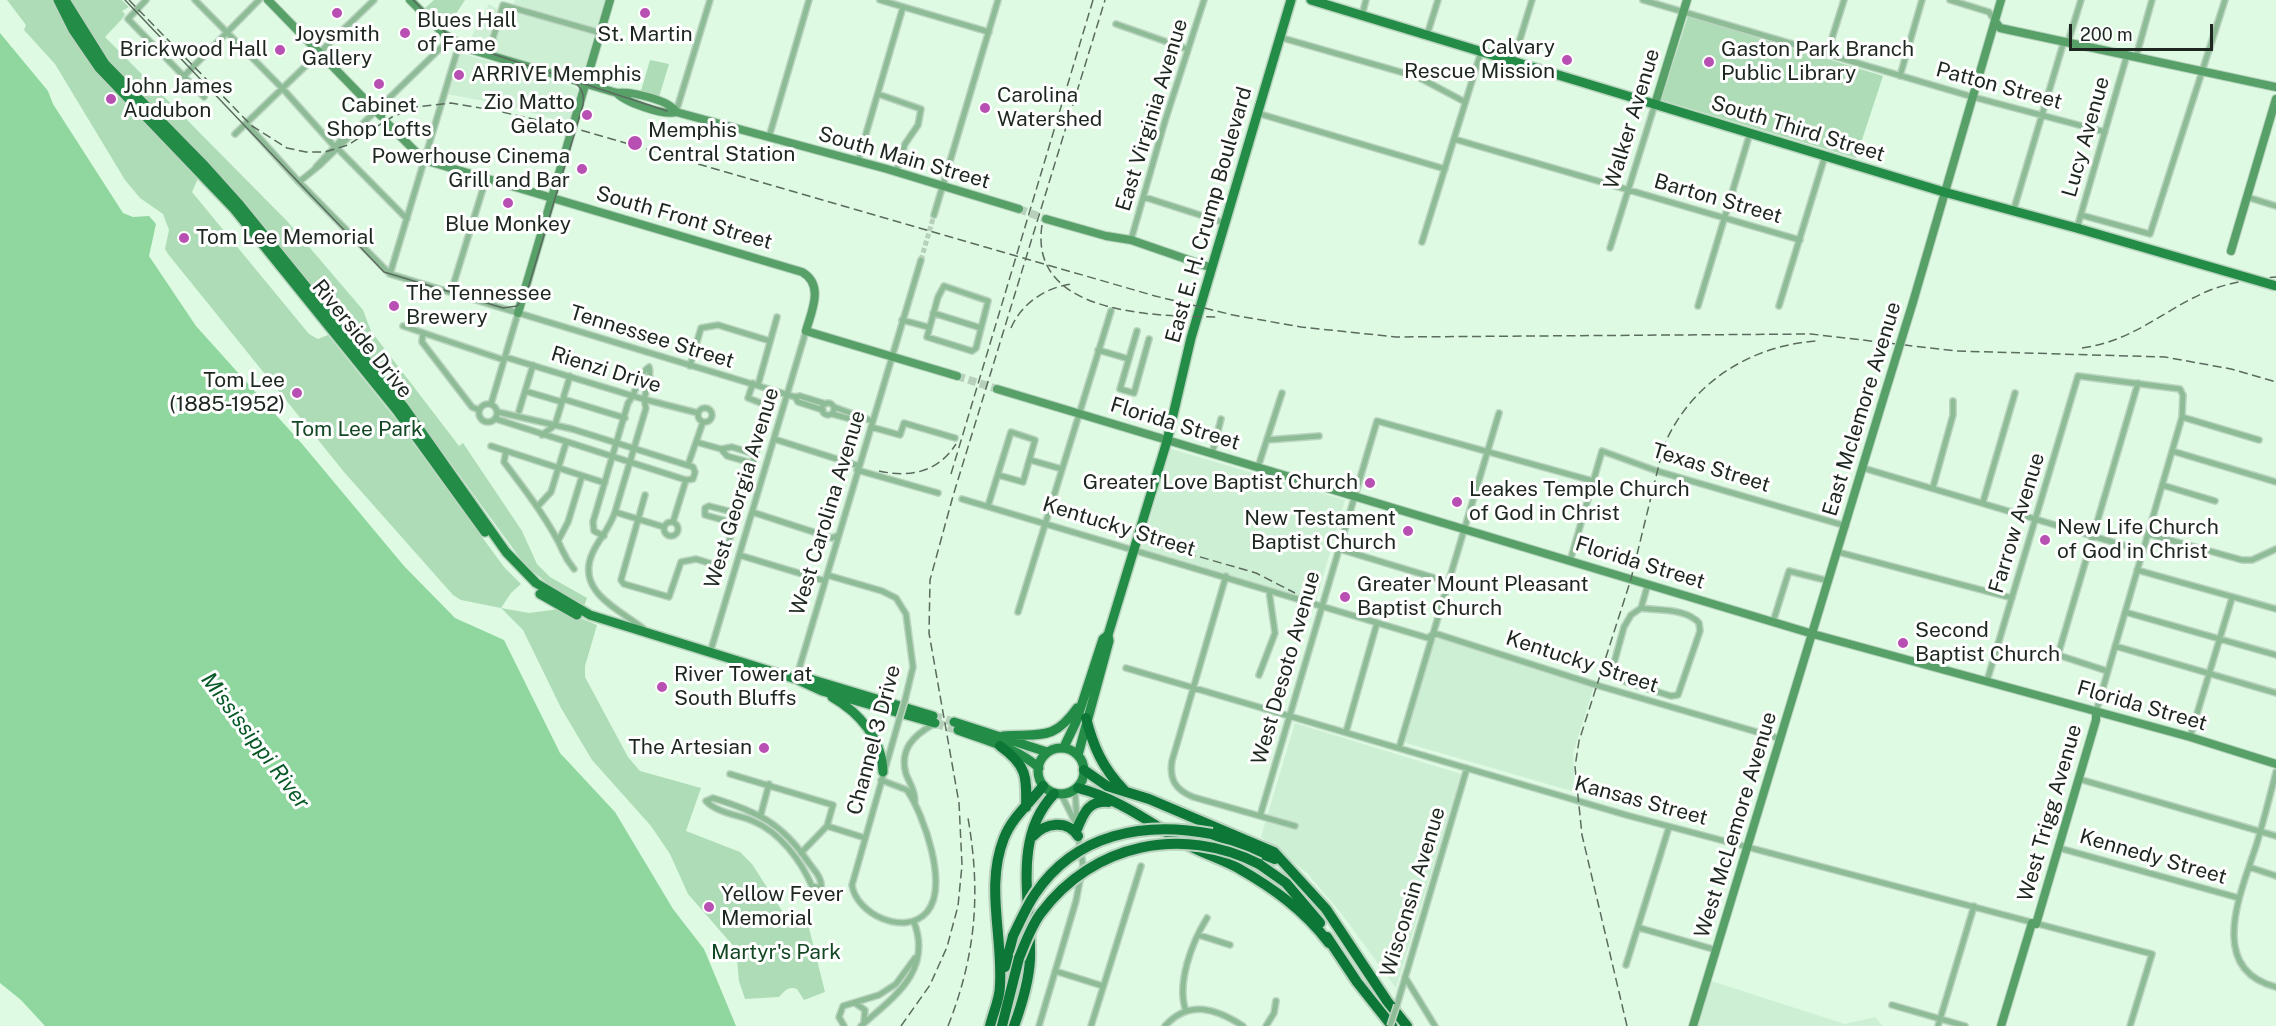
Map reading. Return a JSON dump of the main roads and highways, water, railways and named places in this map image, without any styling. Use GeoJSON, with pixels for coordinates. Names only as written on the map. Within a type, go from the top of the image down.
{"type":"FeatureCollection","features":[{"type":"Feature","properties":{"kind":"highway"},"geometry":{"type":"LineString","coordinates":[[1086,718],[1098,754],[1112,778],[1124,790]]}},
{"type":"Feature","properties":{"kind":"highway"},"geometry":{"type":"LineString","coordinates":[[1000,741],[1025,773],[1028,782],[1026,807]]}},
{"type":"Feature","properties":{"kind":"highway"},"geometry":{"type":"LineString","coordinates":[[1084,770],[1098,782],[1124,790],[1257,843],[1274,852],[1326,909],[1387,1001],[1407,1026]]}},
{"type":"Feature","properties":{"kind":"highway"},"geometry":{"type":"LineString","coordinates":[[1000,988],[994,882],[1004,836],[1016,816],[1043,786]]}},
{"type":"Feature","properties":{"kind":"highway"},"geometry":{"type":"LineString","coordinates":[[1077,790],[1113,802],[1190,846],[1237,868],[1292,902],[1313,922],[1391,1026]]}},
{"type":"Feature","properties":{"kind":"highway"},"geometry":{"type":"LineString","coordinates":[[1014,1026],[1026,986],[1030,960],[1026,866],[1031,838],[1043,808],[1058,795]]}},
{"type":"Feature","properties":{"kind":"highway"},"geometry":{"type":"LineString","coordinates":[[1031,838],[1039,830],[1053,824],[1075,831],[1089,807],[1098,801],[1113,802]]}},
{"type":"Feature","properties":{"kind":"highway"},"geometry":{"type":"LineString","coordinates":[[990,1026],[1013,936],[1034,895],[1055,872],[1080,852],[1110,837],[1152,828],[1186,829],[1212,834],[1284,862]]}},
{"type":"Feature","properties":{"kind":"highway"},"geometry":{"type":"LineString","coordinates":[[1002,1026],[1019,958],[1038,915],[1052,898],[1077,876],[1107,858],[1129,849],[1161,843],[1190,844],[1223,849],[1259,864],[1286,883],[1313,912],[1324,929],[1329,943]]}},
{"type":"Feature","properties":{"kind":"main road","name":"Riverside Drive"},"geometry":{"type":"LineString","coordinates":[[58,0],[73,30],[99,68],[234,209],[398,412],[517,573],[552,603],[573,614],[696,651],[710,653]]}},
{"type":"Feature","properties":{"kind":"main road","name":"Riverside Drive"},"geometry":{"type":"LineString","coordinates":[[65,0],[105,64],[240,205],[397,399],[521,569],[543,588],[575,608],[796,679],[822,691],[934,720],[810,679],[796,679]]}},
{"type":"Feature","properties":{"kind":"main road"},"geometry":{"type":"LineString","coordinates":[[268,0],[378,114]]}},
{"type":"Feature","properties":{"kind":"main road","name":"South Main Street"},"geometry":{"type":"LineString","coordinates":[[410,0],[459,45],[617,93],[633,93],[671,104],[676,112],[858,161],[1018,210]]}},
{"type":"Feature","properties":{"kind":"main road"},"geometry":{"type":"LineString","coordinates":[[518,313],[610,0]]}},
{"type":"Feature","properties":{"kind":"main road","name":"East E. H. Crump Boulevard"},"geometry":{"type":"LineString","coordinates":[[1108,635],[1167,441],[1191,338],[1291,0]]}},
{"type":"Feature","properties":{"kind":"main road","name":"South Third Street"},"geometry":{"type":"LineString","coordinates":[[1311,0],[1944,192],[2276,286]]}},
{"type":"Feature","properties":{"kind":"main road","name":"Walker Avenue"},"geometry":{"type":"LineString","coordinates":[[1655,104],[1687,0]]}},
{"type":"Feature","properties":{"kind":"main road"},"geometry":{"type":"LineString","coordinates":[[1944,192],[2001,0]]}},
{"type":"Feature","properties":{"kind":"main road"},"geometry":{"type":"LineString","coordinates":[[1995,21],[2000,28],[2276,87]]}},
{"type":"Feature","properties":{"kind":"main road"},"geometry":{"type":"LineString","coordinates":[[2230,251],[2276,99]]}},
{"type":"Feature","properties":{"kind":"main road","name":"South Front Street"},"geometry":{"type":"LineString","coordinates":[[388,124],[424,160],[737,251],[809,276],[816,293],[806,332],[957,376]]}},
{"type":"Feature","properties":{"kind":"main road","name":"East Mclemore Avenue"},"geometry":{"type":"LineString","coordinates":[[1813,634],[1944,192]]}},
{"type":"Feature","properties":{"kind":"main road"},"geometry":{"type":"LineString","coordinates":[[1046,219],[1106,236],[1131,240],[1212,268]]}},
{"type":"Feature","properties":{"kind":"main road","name":"Florida Street"},"geometry":{"type":"LineString","coordinates":[[997,389],[1813,634],[2190,737],[2276,764]]}},
{"type":"Feature","properties":{"kind":"main road","name":"West McLemore Avenue"},"geometry":{"type":"LineString","coordinates":[[1693,1026],[1813,634]]}},
{"type":"Feature","properties":{"kind":"main road"},"geometry":{"type":"LineString","coordinates":[[1000,741],[1039,768],[1043,786],[1058,795],[1077,790],[1084,775],[1078,754],[1086,718],[1109,641],[1108,635],[1103,639],[1064,747]]}},
{"type":"Feature","properties":{"kind":"main road"},"geometry":{"type":"LineString","coordinates":[[822,691],[840,702],[866,726],[878,745],[882,776]]}},
{"type":"Feature","properties":{"kind":"main road"},"geometry":{"type":"LineString","coordinates":[[1000,741],[1045,735],[1060,729],[1082,701]]}},
{"type":"Feature","properties":{"kind":"main road","name":"West Trigg Avenue"},"geometry":{"type":"LineString","coordinates":[[2001,1026],[2059,848],[2096,720],[2096,712]]}},
{"type":"Feature","properties":{"kind":"main road"},"geometry":{"type":"LineString","coordinates":[[956,726],[1000,741],[1047,752],[1064,747],[1078,754]]}},
{"type":"Feature","properties":{"kind":"main road"},"geometry":{"type":"LineString","coordinates":[[1039,768],[1047,752]]}},
{"type":"Feature","properties":{"kind":"water","name":"Mississippi River"},"geometry":{"type":"Polygon","coordinates":[[[0,33],[48,91],[53,104],[123,213],[133,217],[149,216],[156,224],[149,256],[196,326],[303,445],[404,566],[455,618],[504,640],[560,753],[615,812],[673,909],[704,949],[736,1026],[45,1026],[21,1000],[0,983],[0,33]]]}},
{"type":"Feature","properties":{"kind":"tunnel"},"geometry":{"type":"LineString","coordinates":[[1019,209],[1046,219]]}},
{"type":"Feature","properties":{"kind":"tunnel"},"geometry":{"type":"LineString","coordinates":[[921,260],[934,215]]}},
{"type":"Feature","properties":{"kind":"tunnel"},"geometry":{"type":"LineString","coordinates":[[957,376],[997,389]]}},
{"type":"Feature","properties":{"kind":"tunnel"},"geometry":{"type":"LineString","coordinates":[[933,716],[954,722]]}},
{"type":"Feature","properties":{"kind":"tunnel"},"geometry":{"type":"LineString","coordinates":[[935,723],[958,730]]}},
{"type":"Feature","properties":{"kind":"tram line"},"geometry":{"type":"LineString","coordinates":[[125,0],[384,272],[503,308],[517,306],[526,295],[583,105],[581,89],[568,79]]}},
{"type":"Feature","properties":{"kind":"tram line"},"geometry":{"type":"LineString","coordinates":[[413,0],[445,32],[465,45],[667,111]]}},
{"type":"Feature","properties":{"kind":"railway"},"geometry":{"type":"LineString","coordinates":[[129,0],[252,126],[287,148],[306,152],[325,152],[348,145],[392,117],[416,107],[451,103],[577,129],[1155,296],[1233,315],[1301,327],[1396,337],[1811,334],[1956,351],[2165,357],[2231,369],[2276,382]]}},
{"type":"Feature","properties":{"kind":"railway"},"geometry":{"type":"LineString","coordinates":[[951,474],[1093,0]]}},
{"type":"Feature","properties":{"kind":"railway"},"geometry":{"type":"LineString","coordinates":[[901,1026],[930,985],[947,947],[958,906],[962,865],[959,803],[929,633],[930,580],[953,496],[1105,0]]}},
{"type":"Feature","properties":{"kind":"railway"},"geometry":{"type":"LineString","coordinates":[[1042,225],[1043,255],[1055,278],[1076,294],[1102,305],[1132,311],[1162,315],[1216,317]]}},
{"type":"Feature","properties":{"kind":"railway"},"geometry":{"type":"LineString","coordinates":[[2082,348],[2117,339],[2133,332],[2216,288],[2242,281],[2276,277]]}},
{"type":"Feature","properties":{"kind":"railway"},"geometry":{"type":"LineString","coordinates":[[1011,328],[1021,311],[1035,298],[1052,289],[1071,284]]}},
{"type":"Feature","properties":{"kind":"railway"},"geometry":{"type":"LineString","coordinates":[[1627,1026],[1582,835],[1575,767],[1579,741],[1631,579],[1663,448],[1674,425],[1688,405],[1724,372],[1767,351],[1791,344],[1816,341]]}},
{"type":"Feature","properties":{"kind":"railway"},"geometry":{"type":"LineString","coordinates":[[879,471],[902,474],[923,471],[941,461],[956,444]]}},
{"type":"Feature","properties":{"kind":"railway"},"geometry":{"type":"LineString","coordinates":[[1148,542],[1256,573],[1295,593]]}},
{"type":"Feature","properties":{"kind":"railway"},"geometry":{"type":"LineString","coordinates":[[948,1026],[965,974],[973,924],[974,872],[968,818]]}},
{"type":"Feature","properties":{"kind":"place","name":"Joysmith Gallery"},"geometry":{"type":"Point","coordinates":[337,13]}},
{"type":"Feature","properties":{"kind":"place","name":"St. Martin"},"geometry":{"type":"Point","coordinates":[645,13]}},
{"type":"Feature","properties":{"kind":"place","name":"Blues Hall of Fame"},"geometry":{"type":"Point","coordinates":[405,33]}},
{"type":"Feature","properties":{"kind":"place","name":"Brickwood Hall"},"geometry":{"type":"Point","coordinates":[280,50]}},
{"type":"Feature","properties":{"kind":"place","name":"Calvary Rescue Mission"},"geometry":{"type":"Point","coordinates":[1567,60]}},
{"type":"Feature","properties":{"kind":"place","name":"Gaston Park Branch Public Library"},"geometry":{"type":"Point","coordinates":[1709,62]}},
{"type":"Feature","properties":{"kind":"place","name":"ARRIVE Memphis"},"geometry":{"type":"Point","coordinates":[459,75]}},
{"type":"Feature","properties":{"kind":"place","name":"Cabinet Shop Lofts"},"geometry":{"type":"Point","coordinates":[379,84]}},
{"type":"Feature","properties":{"kind":"place","name":"John James Audubon"},"geometry":{"type":"Point","coordinates":[111,99]}},
{"type":"Feature","properties":{"kind":"place","name":"Carolina Watershed"},"geometry":{"type":"Point","coordinates":[985,108]}},
{"type":"Feature","properties":{"kind":"place","name":"Zio Matto Gelato"},"geometry":{"type":"Point","coordinates":[587,115]}},
{"type":"Feature","properties":{"kind":"place","name":"Memphis Central Station"},"geometry":{"type":"Point","coordinates":[635,143]}},
{"type":"Feature","properties":{"kind":"place","name":"Powerhouse Cinema Grill and Bar"},"geometry":{"type":"Point","coordinates":[582,169]}},
{"type":"Feature","properties":{"kind":"place","name":"Blue Monkey"},"geometry":{"type":"Point","coordinates":[508,203]}},
{"type":"Feature","properties":{"kind":"place","name":"Tom Lee Memorial"},"geometry":{"type":"Point","coordinates":[184,238]}},
{"type":"Feature","properties":{"kind":"place","name":"The Tennessee Brewery"},"geometry":{"type":"Point","coordinates":[394,306]}},
{"type":"Feature","properties":{"kind":"place","name":"Tom Lee (1885-1952)"},"geometry":{"type":"Point","coordinates":[297,393]}},
{"type":"Feature","properties":{"kind":"place","name":"Greater Love Baptist Church"},"geometry":{"type":"Point","coordinates":[1370,483]}},
{"type":"Feature","properties":{"kind":"place","name":"Leakes Temple Church of God in Christ"},"geometry":{"type":"Point","coordinates":[1457,502]}},
{"type":"Feature","properties":{"kind":"place","name":"New Testament Baptist Church"},"geometry":{"type":"Point","coordinates":[1408,531]}},
{"type":"Feature","properties":{"kind":"place","name":"New Life Church of God in Christ"},"geometry":{"type":"Point","coordinates":[2045,540]}},
{"type":"Feature","properties":{"kind":"place","name":"Greater Mount Pleasant Baptist Church"},"geometry":{"type":"Point","coordinates":[1345,597]}},
{"type":"Feature","properties":{"kind":"place","name":"Second Baptist Church"},"geometry":{"type":"Point","coordinates":[1903,643]}},
{"type":"Feature","properties":{"kind":"place","name":"River Tower at South Bluffs"},"geometry":{"type":"Point","coordinates":[662,687]}},
{"type":"Feature","properties":{"kind":"place","name":"The Artesian"},"geometry":{"type":"Point","coordinates":[764,748]}},
{"type":"Feature","properties":{"kind":"place","name":"Yellow Fever Memorial"},"geometry":{"type":"Point","coordinates":[709,907]}},
{"type":"Feature","properties":{"kind":"park label","name":"Tom Lee Park"},"geometry":{"type":"Point","coordinates":[357,430]}},
{"type":"Feature","properties":{"kind":"park label","name":"Martyr's Park"},"geometry":{"type":"Point","coordinates":[776,953]}}]}
